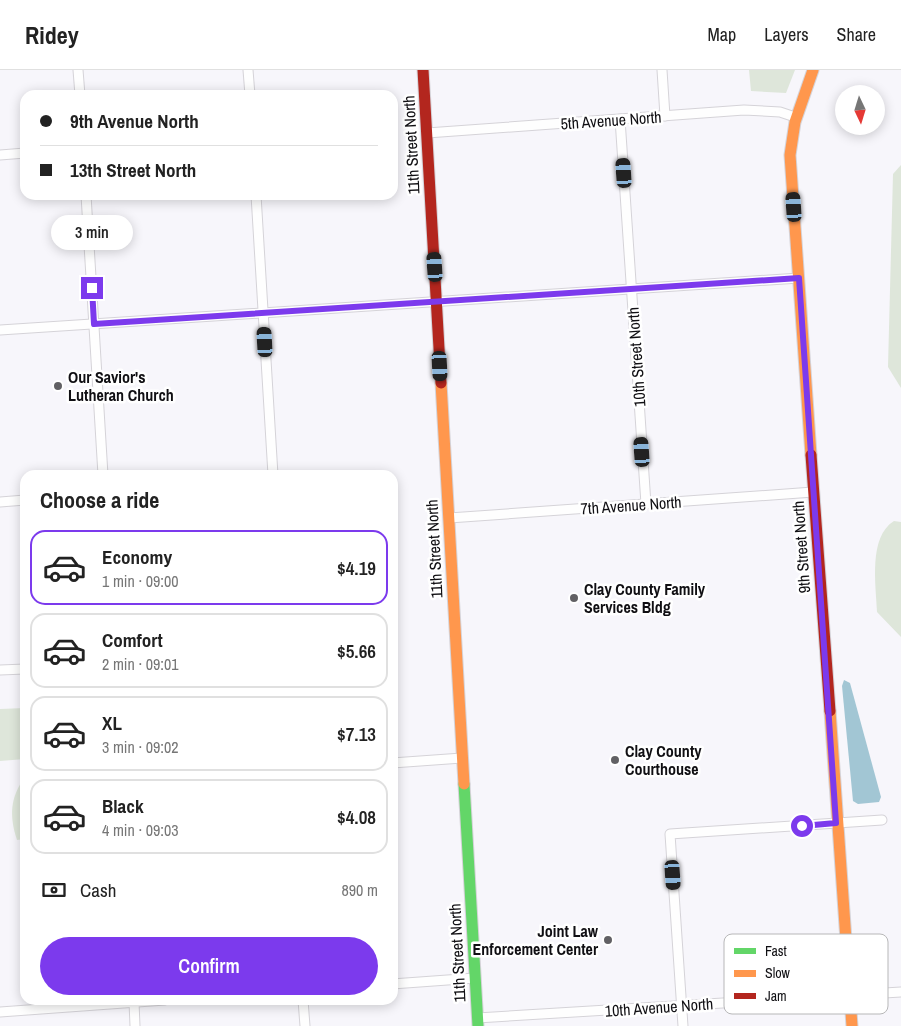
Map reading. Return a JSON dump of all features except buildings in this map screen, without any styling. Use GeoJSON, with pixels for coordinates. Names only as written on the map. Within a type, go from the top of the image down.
{"type":"FeatureCollection","features":[{"type":"Feature","properties":{"kind":"street"},"geometry":{"type":"LineString","coordinates":[[78,70],[80,90]]}},
{"type":"Feature","properties":{"kind":"street"},"geometry":{"type":"LineString","coordinates":[[248,70],[250,90]]}},
{"type":"Feature","properties":{"kind":"street","name":"11th Street North"},"geometry":{"type":"LineString","coordinates":[[423,70],[478,1022]]}},
{"type":"Feature","properties":{"kind":"street"},"geometry":{"type":"LineString","coordinates":[[662,70],[665,116]]}},
{"type":"Feature","properties":{"kind":"street","name":"9th Street North"},"geometry":{"type":"LineString","coordinates":[[813,70],[795,117],[790,155],[845,934]]}},
{"type":"Feature","properties":{"kind":"street","name":"5th Avenue North"},"geometry":{"type":"LineString","coordinates":[[427,133],[761,110],[780,112],[795,117]]}},
{"type":"Feature","properties":{"kind":"street","name":"10th Street North"},"geometry":{"type":"LineString","coordinates":[[620,119],[646,504]]}},
{"type":"Feature","properties":{"kind":"street"},"geometry":{"type":"LineString","coordinates":[[0,155],[20,153]]}},
{"type":"Feature","properties":{"kind":"street"},"geometry":{"type":"LineString","coordinates":[[86,200],[103,470]]}},
{"type":"Feature","properties":{"kind":"street"},"geometry":{"type":"LineString","coordinates":[[256,200],[273,470]]}},
{"type":"Feature","properties":{"kind":"street"},"geometry":{"type":"LineString","coordinates":[[0,330],[799,278]]}},
{"type":"Feature","properties":{"kind":"street","name":"7th Avenue North"},"geometry":{"type":"LineString","coordinates":[[449,518],[814,492]]}},
{"type":"Feature","properties":{"kind":"street"},"geometry":{"type":"LineString","coordinates":[[0,502],[20,500]]}},
{"type":"Feature","properties":{"kind":"street"},"geometry":{"type":"LineString","coordinates":[[0,670],[20,669]]}},
{"type":"Feature","properties":{"kind":"street"},"geometry":{"type":"LineString","coordinates":[[398,763],[462,758]]}},
{"type":"Feature","properties":{"kind":"street"},"geometry":{"type":"LineString","coordinates":[[683,1026],[670,834],[882,820]]}},
{"type":"Feature","properties":{"kind":"street"},"geometry":{"type":"LineString","coordinates":[[398,984],[475,978]]}},
{"type":"Feature","properties":{"kind":"street","name":"10th Avenue North"},"geometry":{"type":"LineString","coordinates":[[888,993],[901,992]]}},
{"type":"Feature","properties":{"kind":"street","name":"10th Avenue North"},"geometry":{"type":"LineString","coordinates":[[478,1022],[724,1003]]}},
{"type":"Feature","properties":{"kind":"street"},"geometry":{"type":"LineString","coordinates":[[0,1012],[94,1005]]}},
{"type":"Feature","properties":{"kind":"street"},"geometry":{"type":"LineString","coordinates":[[134,1005],[135,1026]]}},
{"type":"Feature","properties":{"kind":"street"},"geometry":{"type":"LineString","coordinates":[[303,1005],[305,1026]]}},
{"type":"Feature","properties":{"kind":"shaded area"},"geometry":{"type":"Polygon","coordinates":[[[749,70],[795,70],[786,93],[751,91],[749,70]]]}},
{"type":"Feature","properties":{"kind":"shaded area"},"geometry":{"type":"Polygon","coordinates":[[[901,165],[901,388],[888,367],[893,174],[901,165]]]}},
{"type":"Feature","properties":{"kind":"shaded area"},"geometry":{"type":"Polygon","coordinates":[[[894,521],[901,522],[901,637],[877,612],[875,562],[877,550],[880,538],[886,528],[894,521]]]}},
{"type":"Feature","properties":{"kind":"shaded area"},"geometry":{"type":"Polygon","coordinates":[[[20,708],[20,759],[0,761],[0,709],[20,708]]]}},
{"type":"Feature","properties":{"kind":"shaded area"},"geometry":{"type":"Polygon","coordinates":[[[20,784],[20,840],[17,840],[12,815],[16,792],[20,784]]]}},
{"type":"Feature","properties":{"kind":"water"},"geometry":{"type":"Polygon","coordinates":[[[844,680],[850,683],[881,797],[879,802],[858,804],[853,801],[842,686],[844,680]]]}},
{"type":"Feature","properties":{"kind":"traffic: fast"},"geometry":{"type":"LineString","coordinates":[[464,784],[478,1026]]}},
{"type":"Feature","properties":{"kind":"traffic: slow"},"geometry":{"type":"LineString","coordinates":[[811,455],[790,155],[795,122],[813,70]]}},
{"type":"Feature","properties":{"kind":"traffic: slow"},"geometry":{"type":"LineString","coordinates":[[441,383],[464,784]]}},
{"type":"Feature","properties":{"kind":"traffic: slow"},"geometry":{"type":"LineString","coordinates":[[830,711],[846,934]]}},
{"type":"Feature","properties":{"kind":"traffic: slow"},"geometry":{"type":"LineString","coordinates":[[851,1014],[852,1026]]}},
{"type":"Feature","properties":{"kind":"traffic: jam"},"geometry":{"type":"LineString","coordinates":[[423,70],[441,383]]}},
{"type":"Feature","properties":{"kind":"traffic: jam"},"geometry":{"type":"LineString","coordinates":[[811,455],[830,711]]}},
{"type":"Feature","properties":{"kind":"place","name":"Our Savior's Lutheran Church"},"geometry":{"type":"Point","coordinates":[58,386]}},
{"type":"Feature","properties":{"kind":"place","name":"Clay County Family Services Bldg"},"geometry":{"type":"Point","coordinates":[574,598]}},
{"type":"Feature","properties":{"kind":"place","name":"Clay County Courthouse"},"geometry":{"type":"Point","coordinates":[615,760]}},
{"type":"Feature","properties":{"kind":"place","name":"Joint Law Enforcement Center"},"geometry":{"type":"Point","coordinates":[608,940]}},
{"type":"Feature","properties":{"kind":"route"},"geometry":{"type":"LineString","coordinates":[[92,288],[94,324],[799,278],[836,823],[802,826]]}}]}
